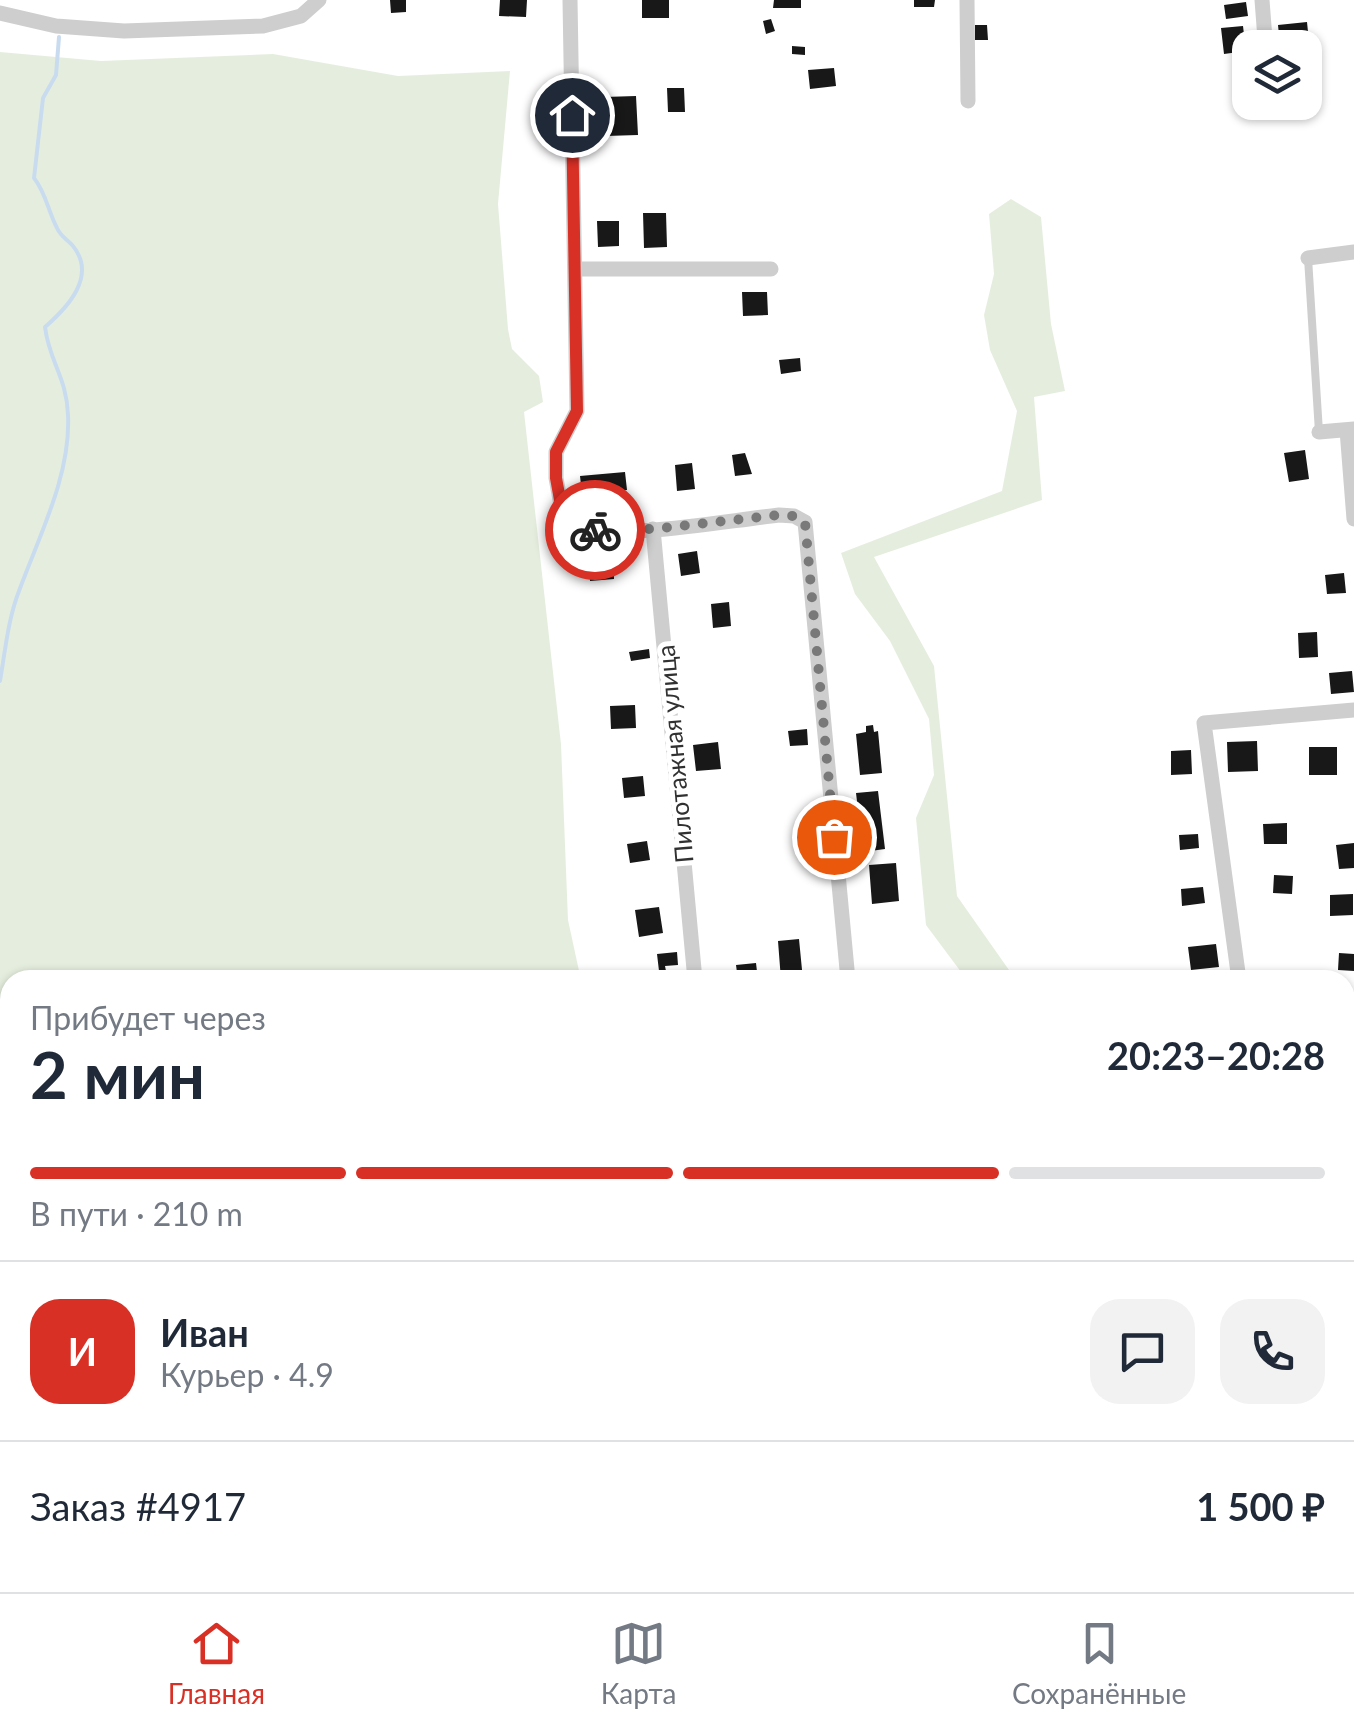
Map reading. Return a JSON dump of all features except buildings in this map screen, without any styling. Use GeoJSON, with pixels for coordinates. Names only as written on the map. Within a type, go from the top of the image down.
{"type":"FeatureCollection","features":[{"type":"Feature","properties":{"kind":"street"},"geometry":{"type":"LineString","coordinates":[[0,14],[56,26],[124,31],[262,26],[301,16],[319,0]]}},
{"type":"Feature","properties":{"kind":"street"},"geometry":{"type":"LineString","coordinates":[[570,0],[577,411],[556,452],[556,478],[565,527],[586,531],[653,529],[779,515],[805,522],[847,970]]}},
{"type":"Feature","properties":{"kind":"street"},"geometry":{"type":"LineString","coordinates":[[967,0],[968,100]]}},
{"type":"Feature","properties":{"kind":"street"},"geometry":{"type":"LineString","coordinates":[[1262,0],[1264,30]]}},
{"type":"Feature","properties":{"kind":"street"},"geometry":{"type":"LineString","coordinates":[[1308,258],[1354,252]]}},
{"type":"Feature","properties":{"kind":"street"},"geometry":{"type":"LineString","coordinates":[[575,269],[771,269]]}},
{"type":"Feature","properties":{"kind":"street"},"geometry":{"type":"LineString","coordinates":[[1320,432],[1350,430],[1354,519]]}},
{"type":"Feature","properties":{"kind":"street","name":"Пилотажная улица"},"geometry":{"type":"LineString","coordinates":[[653,529],[693,970]]}},
{"type":"Feature","properties":{"kind":"street"},"geometry":{"type":"LineString","coordinates":[[1238,970],[1204,723],[1354,710]]}},
{"type":"Feature","properties":{"kind":"lane"},"geometry":{"type":"LineString","coordinates":[[1308,258],[1320,432]]}},
{"type":"Feature","properties":{"kind":"green space"},"geometry":{"type":"Polygon","coordinates":[[[0,52],[101,61],[273,54],[398,76],[510,71],[498,204],[512,349],[539,376],[543,402],[524,412],[561,744],[568,920],[579,970],[0,970],[0,52]]]}},
{"type":"Feature","properties":{"kind":"green space"},"geometry":{"type":"Polygon","coordinates":[[[1011,199],[1041,217],[1051,324],[1065,391],[1034,397],[1042,500],[874,557],[934,666],[957,896],[1009,970],[960,970],[926,925],[916,818],[934,775],[929,719],[890,641],[855,594],[841,553],[1002,491],[1017,411],[990,350],[984,315],[994,274],[989,214],[1011,199]]]}},
{"type":"Feature","properties":{"kind":"waterway"},"geometry":{"type":"LineString","coordinates":[[0,681],[12,613],[52,505],[68,438],[65,390],[45,327],[77,290],[82,268],[80,257],[59,231],[34,178],[43,98],[56,75],[59,37]]}},
{"type":"Feature","properties":{"kind":"way so far"},"geometry":{"type":"LineString","coordinates":[[595,530],[653,529],[779,515],[805,522],[834,837]]}},
{"type":"Feature","properties":{"kind":"route"},"geometry":{"type":"LineString","coordinates":[[572,115],[577,411],[559,442],[556,478],[565,527],[595,530]]}}]}
